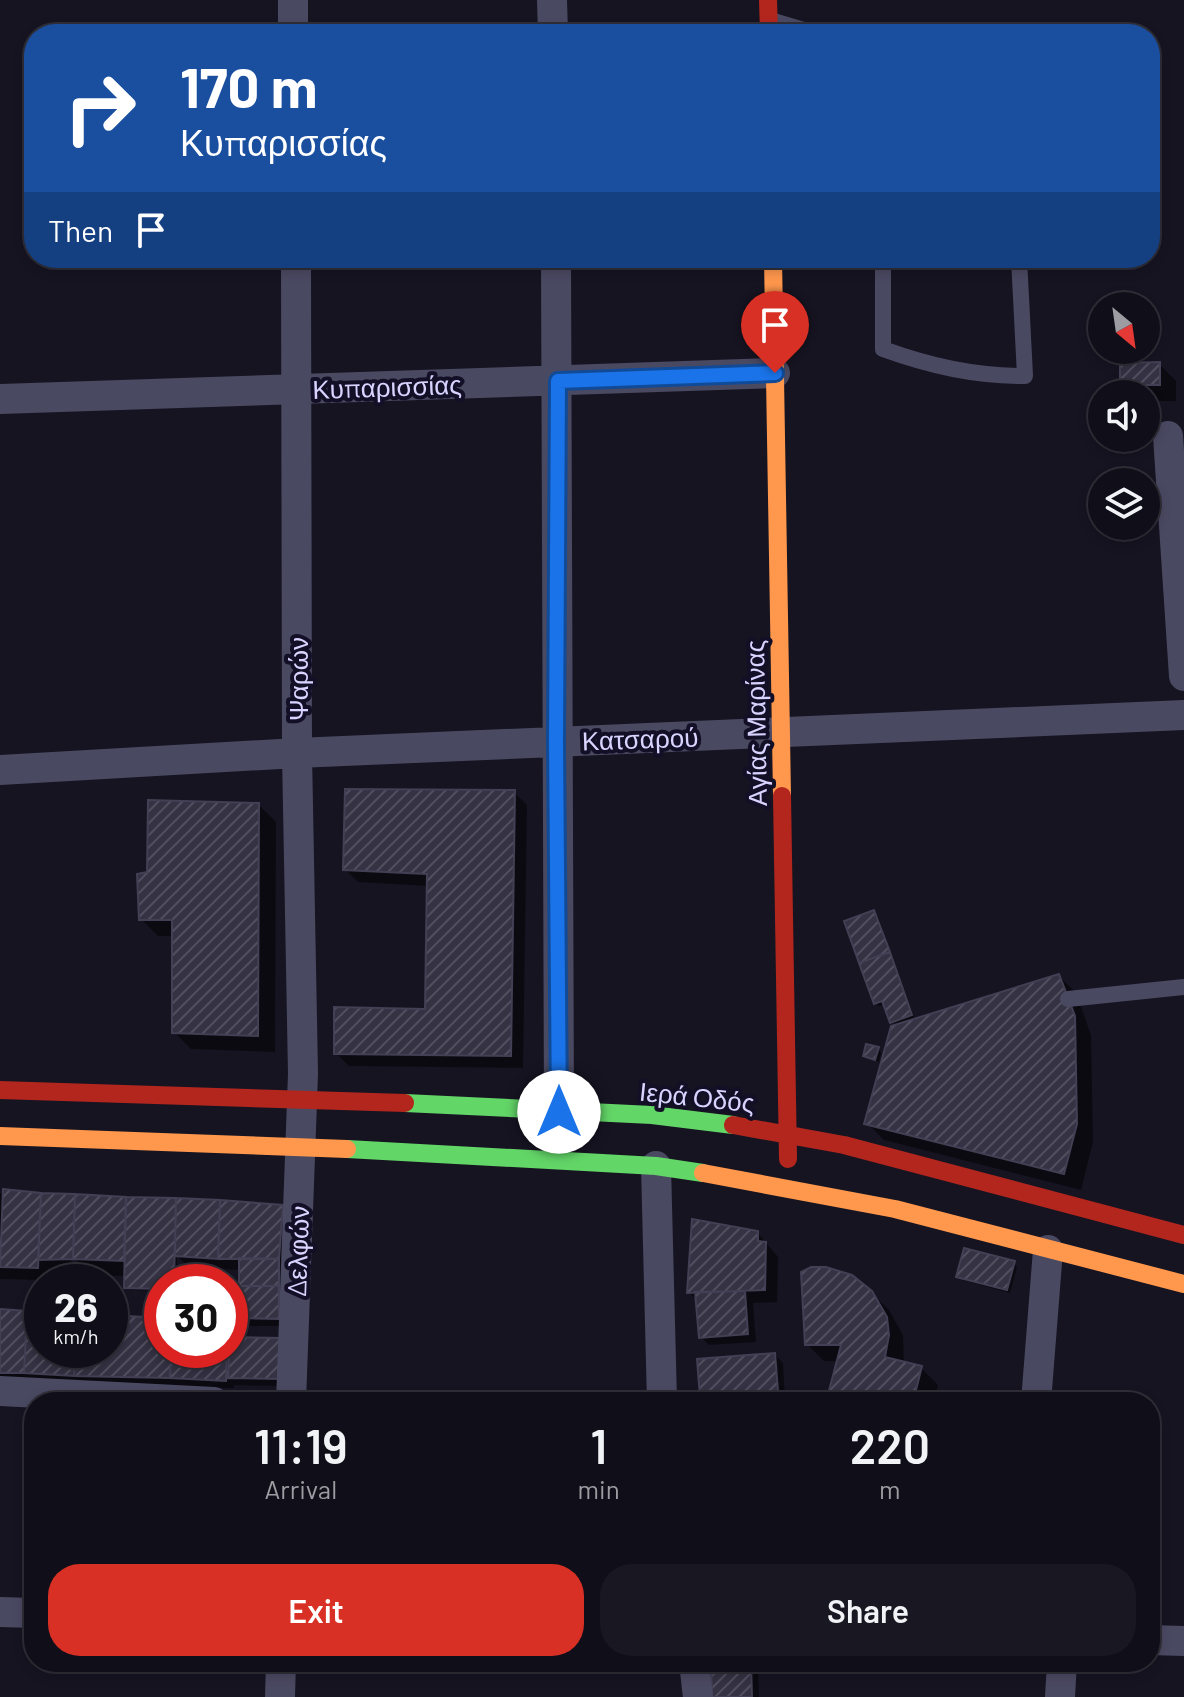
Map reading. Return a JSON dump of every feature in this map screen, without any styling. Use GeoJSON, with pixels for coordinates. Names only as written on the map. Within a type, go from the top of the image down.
{"type":"FeatureCollection","features":[{"type":"Feature","properties":{"kind":"main road"},"geometry":{"type":"LineString","coordinates":[[768,0],[769,24]]}},
{"type":"Feature","properties":{"kind":"main road","name":"Αγίας Μαρίνας"},"geometry":{"type":"LineString","coordinates":[[773,268],[789,1187]]}},
{"type":"Feature","properties":{"kind":"main road","name":"Ιερά Οδός"},"geometry":{"type":"LineString","coordinates":[[0,1090],[652,1115],[788,1133],[844,1145],[1184,1235]]}},
{"type":"Feature","properties":{"kind":"main road"},"geometry":{"type":"LineString","coordinates":[[0,1136],[301,1147],[656,1166],[789,1187],[941,1220],[1184,1284]]}},
{"type":"Feature","properties":{"kind":"street"},"geometry":{"type":"LineString","coordinates":[[293,0],[293,24]]}},
{"type":"Feature","properties":{"kind":"street"},"geometry":{"type":"LineString","coordinates":[[552,0],[553,24]]}},
{"type":"Feature","properties":{"kind":"street","name":"Ψαρών"},"geometry":{"type":"LineString","coordinates":[[296,268],[297,753],[302,1100]]}},
{"type":"Feature","properties":{"kind":"street"},"geometry":{"type":"LineString","coordinates":[[556,268],[559,1112]]}},
{"type":"Feature","properties":{"kind":"street","name":"Κυπαρισσίας"},"geometry":{"type":"LineString","coordinates":[[0,399],[775,373]]}},
{"type":"Feature","properties":{"kind":"street"},"geometry":{"type":"LineString","coordinates":[[1168,436],[1184,676]]}},
{"type":"Feature","properties":{"kind":"street","name":"Κατσαρού"},"geometry":{"type":"LineString","coordinates":[[0,770],[297,753],[1184,715]]}},
{"type":"Feature","properties":{"kind":"street","name":"Δελφών"},"geometry":{"type":"LineString","coordinates":[[291,1392],[302,1100]]}},
{"type":"Feature","properties":{"kind":"street"},"geometry":{"type":"LineString","coordinates":[[656,1166],[662,1392]]}},
{"type":"Feature","properties":{"kind":"street"},"geometry":{"type":"LineString","coordinates":[[1037,1392],[1048,1250]]}},
{"type":"Feature","properties":{"kind":"street"},"geometry":{"type":"LineString","coordinates":[[0,1391],[24,1392]]}},
{"type":"Feature","properties":{"kind":"street"},"geometry":{"type":"LineString","coordinates":[[0,1612],[24,1613]]}},
{"type":"Feature","properties":{"kind":"street"},"geometry":{"type":"LineString","coordinates":[[1160,1640],[1184,1641]]}},
{"type":"Feature","properties":{"kind":"street"},"geometry":{"type":"LineString","coordinates":[[280,1697],[281,1672]]}},
{"type":"Feature","properties":{"kind":"street"},"geometry":{"type":"LineString","coordinates":[[695,1672],[698,1697]]}},
{"type":"Feature","properties":{"kind":"street"},"geometry":{"type":"LineString","coordinates":[[1060,1697],[1061,1672]]}},
{"type":"Feature","properties":{"kind":"lane"},"geometry":{"type":"LineString","coordinates":[[883,268],[883,349],[966,373],[1025,376],[1020,268]]}},
{"type":"Feature","properties":{"kind":"lane"},"geometry":{"type":"LineString","coordinates":[[1068,999],[1184,987]]}},
{"type":"Feature","properties":{"kind":"building"},"geometry":{"type":"Polygon","coordinates":[[[1120,364],[1160,364],[1160,380],[1120,380],[1120,364]]]}},
{"type":"Feature","properties":{"kind":"building"},"geometry":{"type":"Polygon","coordinates":[[[345,789],[515,790],[511,1056],[334,1054],[334,1007],[425,1009],[427,874],[343,870],[345,789]]]}},
{"type":"Feature","properties":{"kind":"building"},"geometry":{"type":"Polygon","coordinates":[[[148,800],[259,803],[258,1036],[172,1033],[172,920],[139,920],[137,874],[147,872],[148,800]]]}},
{"type":"Feature","properties":{"kind":"building"},"geometry":{"type":"Polygon","coordinates":[[[874,910],[890,952],[859,963],[844,921],[874,910]]]}},
{"type":"Feature","properties":{"kind":"building"},"geometry":{"type":"Polygon","coordinates":[[[890,952],[912,1015],[890,1023],[882,1001],[874,1004],[859,963],[890,952]]]}},
{"type":"Feature","properties":{"kind":"building"},"geometry":{"type":"Polygon","coordinates":[[[1059,974],[1075,1016],[1077,1124],[1064,1174],[864,1124],[891,1026],[1059,974]]]}},
{"type":"Feature","properties":{"kind":"building"},"geometry":{"type":"Polygon","coordinates":[[[866,1044],[879,1047],[875,1060],[863,1056],[866,1044]]]}},
{"type":"Feature","properties":{"kind":"building"},"geometry":{"type":"Polygon","coordinates":[[[3,1189],[41,1193],[38,1264],[24,1264],[24,1268],[0,1267],[3,1189]]]}},
{"type":"Feature","properties":{"kind":"building"},"geometry":{"type":"Polygon","coordinates":[[[41,1193],[75,1194],[73,1259],[38,1260],[41,1193]]]}},
{"type":"Feature","properties":{"kind":"building"},"geometry":{"type":"Polygon","coordinates":[[[75,1194],[126,1197],[124,1261],[73,1259],[75,1194]]]}},
{"type":"Feature","properties":{"kind":"building"},"geometry":{"type":"Polygon","coordinates":[[[126,1197],[176,1198],[174,1264],[144,1264],[144,1289],[128,1288],[128,1264],[125,1264],[126,1197]]]}},
{"type":"Feature","properties":{"kind":"building"},"geometry":{"type":"Polygon","coordinates":[[[176,1198],[220,1200],[218,1259],[175,1256],[176,1198]]]}},
{"type":"Feature","properties":{"kind":"building"},"geometry":{"type":"Polygon","coordinates":[[[220,1200],[283,1205],[279,1259],[218,1259],[220,1200]]]}},
{"type":"Feature","properties":{"kind":"building"},"geometry":{"type":"Polygon","coordinates":[[[692,1219],[758,1231],[758,1241],[766,1242],[765,1290],[687,1293],[692,1219]]]}},
{"type":"Feature","properties":{"kind":"building"},"geometry":{"type":"Polygon","coordinates":[[[964,1248],[1015,1261],[1007,1290],[956,1277],[964,1248]]]}},
{"type":"Feature","properties":{"kind":"building"},"geometry":{"type":"Polygon","coordinates":[[[239,1258],[279,1259],[279,1286],[248,1286],[248,1264],[239,1264],[239,1258]]]}},
{"type":"Feature","properties":{"kind":"building"},"geometry":{"type":"Polygon","coordinates":[[[811,1267],[826,1267],[852,1275],[872,1291],[887,1317],[889,1335],[885,1357],[922,1366],[916,1392],[829,1392],[841,1345],[805,1345],[801,1272],[811,1267]]]}},
{"type":"Feature","properties":{"kind":"building"},"geometry":{"type":"Polygon","coordinates":[[[248,1286],[279,1286],[279,1319],[248,1318],[248,1286]]]}},
{"type":"Feature","properties":{"kind":"building"},"geometry":{"type":"Polygon","coordinates":[[[745,1291],[748,1334],[699,1338],[695,1292],[745,1291]]]}},
{"type":"Feature","properties":{"kind":"building"},"geometry":{"type":"Polygon","coordinates":[[[0,1309],[24,1311],[24,1373],[0,1373],[0,1309]]]}},
{"type":"Feature","properties":{"kind":"building"},"geometry":{"type":"Polygon","coordinates":[[[128,1316],[144,1317],[144,1368],[170,1368],[170,1378],[74,1376],[74,1368],[128,1368],[128,1316]]]}},
{"type":"Feature","properties":{"kind":"building"},"geometry":{"type":"Polygon","coordinates":[[[248,1337],[280,1338],[280,1379],[228,1378],[228,1368],[248,1368],[248,1337]]]}},
{"type":"Feature","properties":{"kind":"building"},"geometry":{"type":"Polygon","coordinates":[[[775,1353],[778,1391],[700,1392],[697,1359],[775,1353]]]}},
{"type":"Feature","properties":{"kind":"building"},"geometry":{"type":"Polygon","coordinates":[[[24,1368],[74,1368],[74,1376],[24,1373],[24,1368]]]}},
{"type":"Feature","properties":{"kind":"building"},"geometry":{"type":"Polygon","coordinates":[[[170,1368],[226,1368],[226,1381],[170,1378],[170,1368]]]}},
{"type":"Feature","properties":{"kind":"building"},"geometry":{"type":"Polygon","coordinates":[[[711,1672],[751,1672],[752,1697],[712,1697],[711,1672]]]}},
{"type":"Feature","properties":{"kind":"traffic: fast"},"geometry":{"type":"LineString","coordinates":[[405,1103],[652,1115],[733,1125]]}},
{"type":"Feature","properties":{"kind":"traffic: fast"},"geometry":{"type":"LineString","coordinates":[[347,1149],[656,1166],[703,1173]]}},
{"type":"Feature","properties":{"kind":"traffic: slow"},"geometry":{"type":"LineString","coordinates":[[773,268],[782,796]]}},
{"type":"Feature","properties":{"kind":"traffic: slow"},"geometry":{"type":"LineString","coordinates":[[0,1136],[347,1149]]}},
{"type":"Feature","properties":{"kind":"traffic: slow"},"geometry":{"type":"LineString","coordinates":[[703,1173],[895,1209],[1184,1284]]}},
{"type":"Feature","properties":{"kind":"traffic: jam"},"geometry":{"type":"LineString","coordinates":[[768,0],[769,24]]}},
{"type":"Feature","properties":{"kind":"traffic: jam"},"geometry":{"type":"LineString","coordinates":[[782,796],[788,1159]]}},
{"type":"Feature","properties":{"kind":"traffic: jam"},"geometry":{"type":"LineString","coordinates":[[0,1090],[405,1103]]}},
{"type":"Feature","properties":{"kind":"traffic: jam"},"geometry":{"type":"LineString","coordinates":[[733,1125],[844,1145],[1184,1235]]}},
{"type":"Feature","properties":{"kind":"route"},"geometry":{"type":"LineString","coordinates":[[559,1112],[556,742],[558,381],[775,373]]}}]}
